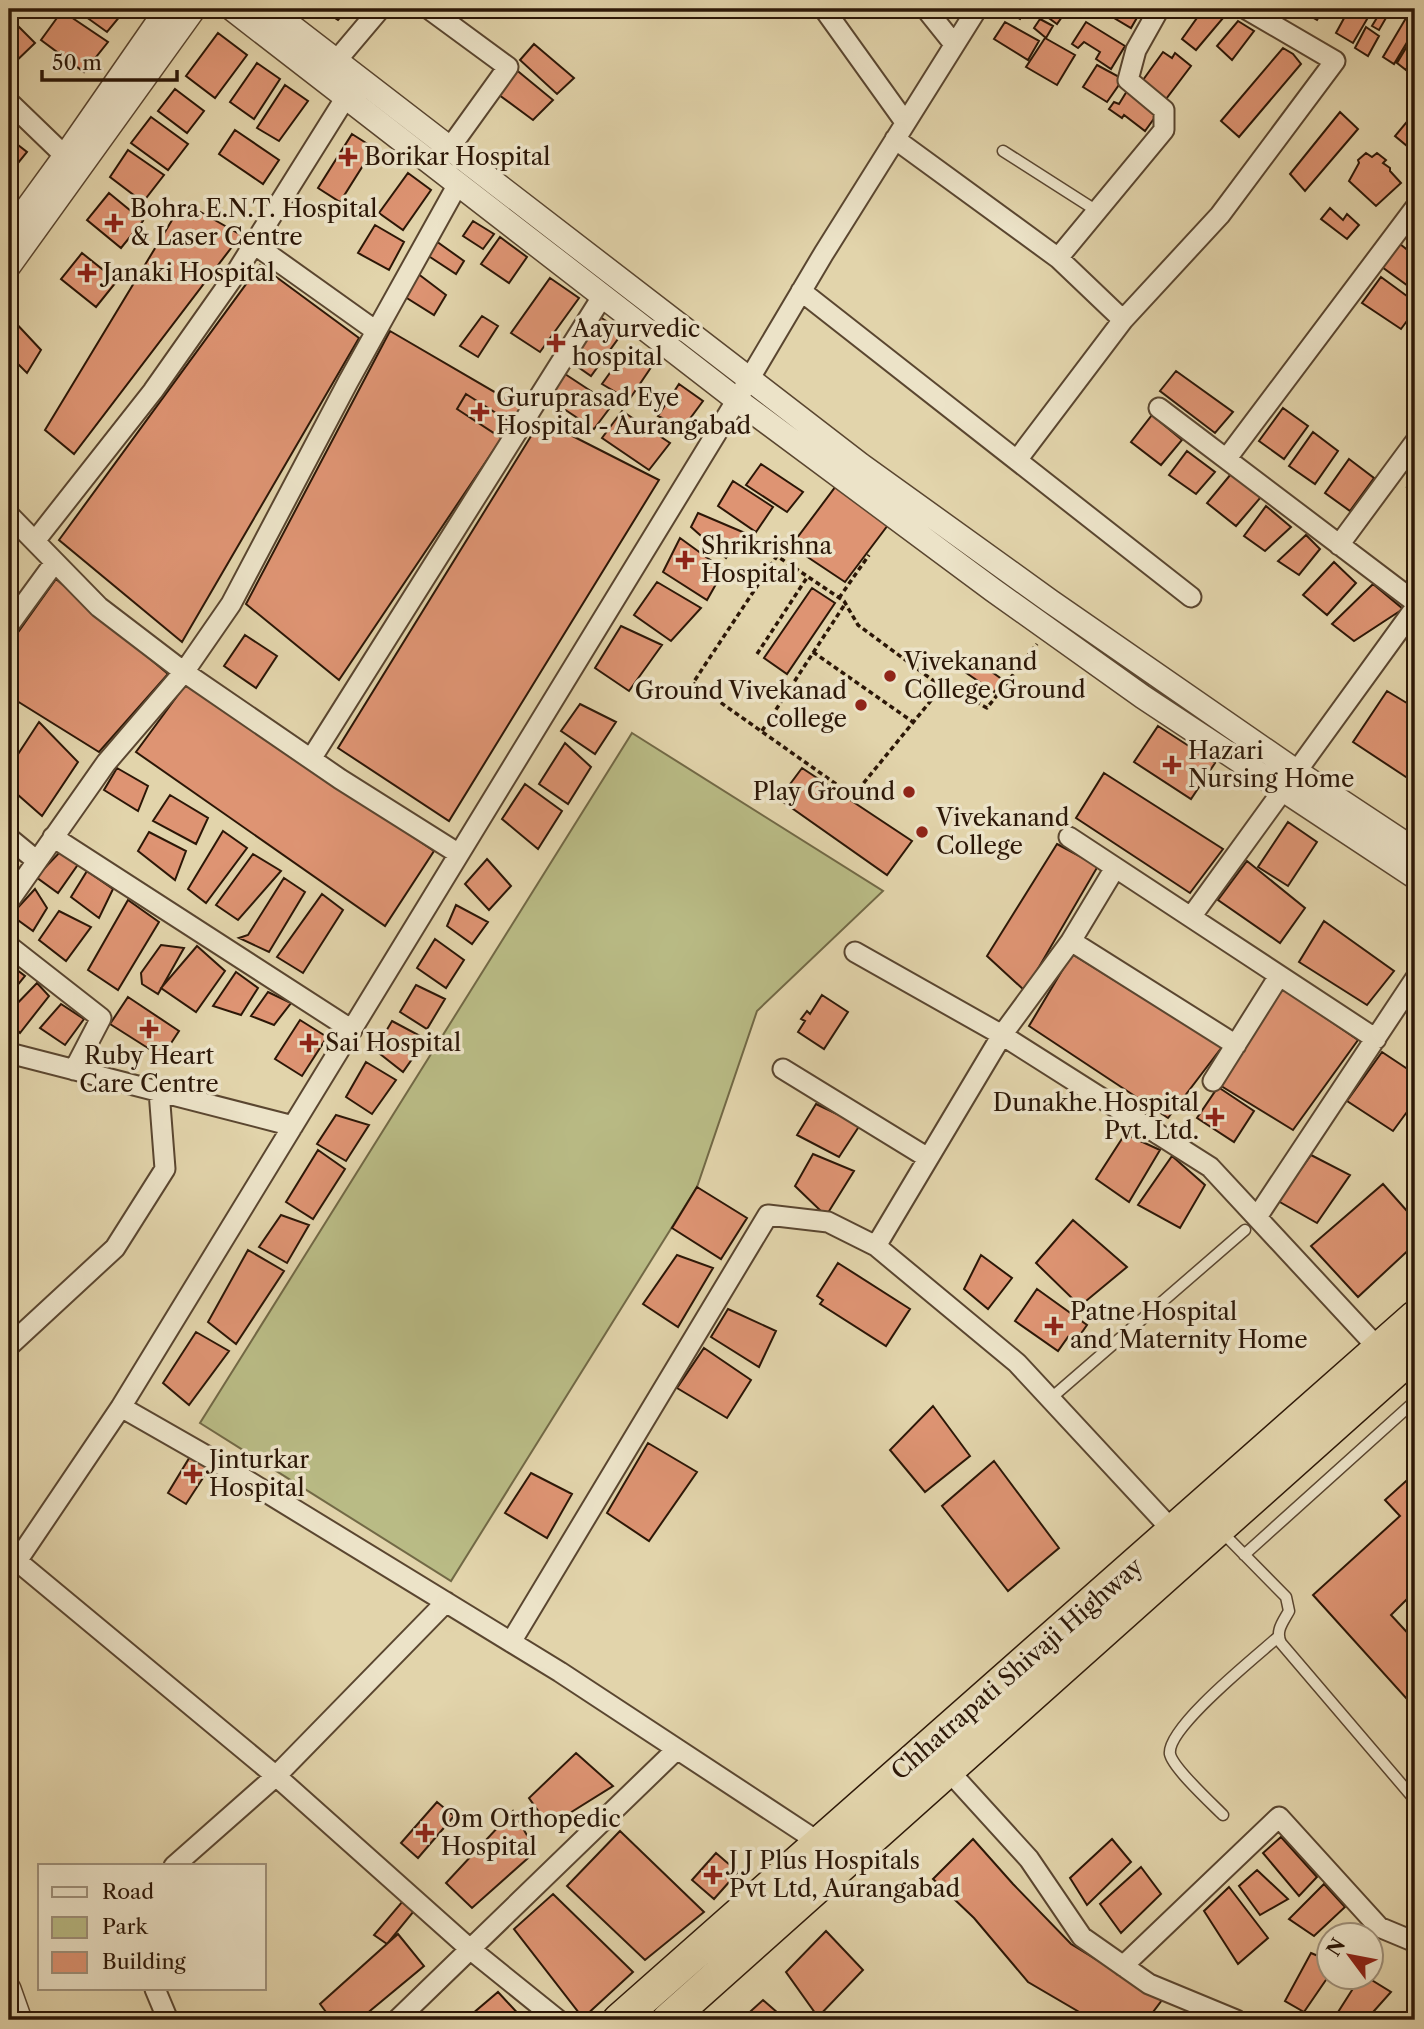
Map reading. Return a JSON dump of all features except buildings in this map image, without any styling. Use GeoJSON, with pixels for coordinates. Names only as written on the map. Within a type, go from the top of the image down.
{"type":"FeatureCollection","features":[{"type":"Feature","properties":{"kind":"highway","name":"Chhatrapati Shivaji Highway"},"geometry":{"type":"LineString","coordinates":[[619,2020],[1415,1317]]}},
{"type":"Feature","properties":{"kind":"highway","name":"Chhatrapati Shivaji Highway"},"geometry":{"type":"LineString","coordinates":[[668,2020],[1415,1353]]}},
{"type":"Feature","properties":{"kind":"street"},"geometry":{"type":"LineString","coordinates":[[9,233],[167,9]]}},
{"type":"Feature","properties":{"kind":"street"},"geometry":{"type":"LineString","coordinates":[[9,266],[194,9]]}},
{"type":"Feature","properties":{"kind":"street"},"geometry":{"type":"LineString","coordinates":[[232,9],[737,400],[1048,630],[1143,697],[1415,850]]}},
{"type":"Feature","properties":{"kind":"street"},"geometry":{"type":"LineString","coordinates":[[269,9],[861,465],[1050,601],[1415,877]]}},
{"type":"Feature","properties":{"kind":"street"},"geometry":{"type":"LineString","coordinates":[[336,61],[380,9]]}},
{"type":"Feature","properties":{"kind":"street"},"geometry":{"type":"LineString","coordinates":[[429,9],[508,67],[449,149]]}},
{"type":"Feature","properties":{"kind":"street"},"geometry":{"type":"LineString","coordinates":[[824,9],[900,130],[1058,258],[1124,320]]}},
{"type":"Feature","properties":{"kind":"street"},"geometry":{"type":"LineString","coordinates":[[926,9],[954,44]]}},
{"type":"Feature","properties":{"kind":"street"},"geometry":{"type":"LineString","coordinates":[[558,2020],[470,1950],[275,1776],[13,1566],[121,1407],[801,291],[977,9]]}},
{"type":"Feature","properties":{"kind":"street"},"geometry":{"type":"LineString","coordinates":[[1058,258],[1164,130],[1164,110],[1128,80],[1136,50],[1159,9]]}},
{"type":"Feature","properties":{"kind":"street"},"geometry":{"type":"LineString","coordinates":[[1017,460],[1124,320],[1220,215],[1335,61],[1246,9]]}},
{"type":"Feature","properties":{"kind":"street"},"geometry":{"type":"LineString","coordinates":[[35,541],[153,391],[232,279],[346,97]]}},
{"type":"Feature","properties":{"kind":"street"},"geometry":{"type":"LineString","coordinates":[[9,102],[65,156]]}},
{"type":"Feature","properties":{"kind":"street"},"geometry":{"type":"LineString","coordinates":[[9,901],[106,763],[184,672],[231,604],[376,331],[458,184]]}},
{"type":"Feature","properties":{"kind":"street"},"geometry":{"type":"LineString","coordinates":[[1227,458],[1415,208]]}},
{"type":"Feature","properties":{"kind":"street"},"geometry":{"type":"LineString","coordinates":[[254,244],[376,331]]}},
{"type":"Feature","properties":{"kind":"street"},"geometry":{"type":"LineString","coordinates":[[801,291],[1191,597]]}},
{"type":"Feature","properties":{"kind":"street"},"geometry":{"type":"LineString","coordinates":[[311,759],[602,297]]}},
{"type":"Feature","properties":{"kind":"street"},"geometry":{"type":"LineString","coordinates":[[1159,408],[1415,602]]}},
{"type":"Feature","properties":{"kind":"street"},"geometry":{"type":"LineString","coordinates":[[1339,545],[1415,442]]}},
{"type":"Feature","properties":{"kind":"street"},"geometry":{"type":"LineString","coordinates":[[9,515],[99,607],[184,672],[340,779],[459,854]]}},
{"type":"Feature","properties":{"kind":"street"},"geometry":{"type":"LineString","coordinates":[[9,625],[55,562]]}},
{"type":"Feature","properties":{"kind":"street"},"geometry":{"type":"LineString","coordinates":[[1191,918],[1415,608]]}},
{"type":"Feature","properties":{"kind":"street"},"geometry":{"type":"LineString","coordinates":[[53,837],[352,1030]]}},
{"type":"Feature","properties":{"kind":"street"},"geometry":{"type":"LineString","coordinates":[[1069,837],[1376,1039]]}},
{"type":"Feature","properties":{"kind":"street"},"geometry":{"type":"LineString","coordinates":[[9,838],[37,861]]}},
{"type":"Feature","properties":{"kind":"street"},"geometry":{"type":"LineString","coordinates":[[876,1246],[1002,1035],[1071,941],[1115,868]]}},
{"type":"Feature","properties":{"kind":"street"},"geometry":{"type":"LineString","coordinates":[[1071,941],[1236,1045]]}},
{"type":"Feature","properties":{"kind":"street"},"geometry":{"type":"LineString","coordinates":[[9,946],[102,1018],[74,1070]]}},
{"type":"Feature","properties":{"kind":"street"},"geometry":{"type":"LineString","coordinates":[[855,952],[1002,1035],[1210,1167],[1251,1224],[1379,1349]]}},
{"type":"Feature","properties":{"kind":"street"},"geometry":{"type":"LineString","coordinates":[[1213,1081],[1279,976]]}},
{"type":"Feature","properties":{"kind":"street"},"geometry":{"type":"LineString","coordinates":[[1251,1224],[1415,979]]}},
{"type":"Feature","properties":{"kind":"street"},"geometry":{"type":"LineString","coordinates":[[9,1053],[293,1126]]}},
{"type":"Feature","properties":{"kind":"street"},"geometry":{"type":"LineString","coordinates":[[783,1069],[928,1158]]}},
{"type":"Feature","properties":{"kind":"street"},"geometry":{"type":"LineString","coordinates":[[9,1346],[115,1248],[165,1169],[159,1091]]}},
{"type":"Feature","properties":{"kind":"street"},"geometry":{"type":"LineString","coordinates":[[511,1642],[768,1215],[828,1222],[876,1246],[1017,1363],[1173,1531]]}},
{"type":"Feature","properties":{"kind":"street"},"geometry":{"type":"LineString","coordinates":[[121,1407],[212,1459],[561,1672],[820,1843]]}},
{"type":"Feature","properties":{"kind":"street"},"geometry":{"type":"LineString","coordinates":[[176,1864],[275,1776],[446,1602]]}},
{"type":"Feature","properties":{"kind":"street"},"geometry":{"type":"LineString","coordinates":[[397,2020],[677,1749]]}},
{"type":"Feature","properties":{"kind":"street"},"geometry":{"type":"LineString","coordinates":[[948,1770],[1029,1859],[1082,1937],[1149,1984],[1236,2020]]}},
{"type":"Feature","properties":{"kind":"street"},"geometry":{"type":"LineString","coordinates":[[1123,1966],[1279,1816],[1379,1927],[1415,1942]]}},
{"type":"Feature","properties":{"kind":"street"},"geometry":{"type":"LineString","coordinates":[[9,1989],[20,2020]]}},
{"type":"Feature","properties":{"kind":"street"},"geometry":{"type":"LineString","coordinates":[[155,1990],[168,2020]]}},
{"type":"Feature","properties":{"kind":"lane"},"geometry":{"type":"LineString","coordinates":[[1003,151],[1097,211]]}},
{"type":"Feature","properties":{"kind":"lane"},"geometry":{"type":"LineString","coordinates":[[1050,1399],[1251,1224]]}},
{"type":"Feature","properties":{"kind":"lane"},"geometry":{"type":"LineString","coordinates":[[1244,1555],[1415,1401]]}},
{"type":"Feature","properties":{"kind":"lane"},"geometry":{"type":"LineString","coordinates":[[1219,1528],[1286,1597],[1289,1612],[1278,1636],[1206,1700],[1178,1733],[1171,1748],[1170,1753],[1176,1766],[1223,1815]]}},
{"type":"Feature","properties":{"kind":"lane"},"geometry":{"type":"LineString","coordinates":[[1278,1636],[1415,1800]]}},
{"type":"Feature","properties":{"kind":"path"},"geometry":{"type":"LineString","coordinates":[[839,598],[869,555]]}},
{"type":"Feature","properties":{"kind":"path"},"geometry":{"type":"LineString","coordinates":[[942,687],[858,625],[839,598],[777,556],[692,682],[853,796],[942,687],[948,685],[988,708],[1048,630]]}},
{"type":"Feature","properties":{"kind":"path"},"geometry":{"type":"LineString","coordinates":[[757,654],[808,576]]}},
{"type":"Feature","properties":{"kind":"path"},"geometry":{"type":"LineString","coordinates":[[762,731],[845,604]]}},
{"type":"Feature","properties":{"kind":"path"},"geometry":{"type":"LineString","coordinates":[[813,652],[913,722]]}},
{"type":"Feature","properties":{"kind":"green space"},"geometry":{"type":"Polygon","coordinates":[[[632,733],[883,891],[757,1011],[697,1187],[451,1581],[200,1423],[632,733]]]}},
{"type":"Feature","properties":{"kind":"place","name":"Borikar Hospital"},"geometry":{"type":"Point","coordinates":[348,157]}},
{"type":"Feature","properties":{"kind":"place","name":"Bohra E.N.T. Hospital & Laser Centre"},"geometry":{"type":"Point","coordinates":[114,223]}},
{"type":"Feature","properties":{"kind":"place","name":"Janaki Hospital"},"geometry":{"type":"Point","coordinates":[87,273]}},
{"type":"Feature","properties":{"kind":"place","name":"Aayurvedic hospital"},"geometry":{"type":"Point","coordinates":[556,343]}},
{"type":"Feature","properties":{"kind":"place","name":"Guruprasad Eye Hospital - Aurangabad"},"geometry":{"type":"Point","coordinates":[480,412]}},
{"type":"Feature","properties":{"kind":"place","name":"Shrikrishna Hospital"},"geometry":{"type":"Point","coordinates":[685,560]}},
{"type":"Feature","properties":{"kind":"place","name":"Vivekanand College Ground"},"geometry":{"type":"Point","coordinates":[890,676]}},
{"type":"Feature","properties":{"kind":"place","name":"Ground Vivekanad college"},"geometry":{"type":"Point","coordinates":[861,705]}},
{"type":"Feature","properties":{"kind":"place","name":"Hazari Nursing Home"},"geometry":{"type":"Point","coordinates":[1172,765]}},
{"type":"Feature","properties":{"kind":"place","name":"Play Ground"},"geometry":{"type":"Point","coordinates":[909,792]}},
{"type":"Feature","properties":{"kind":"place","name":"Vivekanand College"},"geometry":{"type":"Point","coordinates":[922,832]}},
{"type":"Feature","properties":{"kind":"place","name":"Ruby Heart Care Centre"},"geometry":{"type":"Point","coordinates":[149,1029]}},
{"type":"Feature","properties":{"kind":"place","name":"Sai Hospital"},"geometry":{"type":"Point","coordinates":[309,1043]}},
{"type":"Feature","properties":{"kind":"place","name":"Dunakhe Hospital Pvt. Ltd."},"geometry":{"type":"Point","coordinates":[1215,1117]}},
{"type":"Feature","properties":{"kind":"place","name":"Patne Hospital and Maternity Home"},"geometry":{"type":"Point","coordinates":[1054,1326]}},
{"type":"Feature","properties":{"kind":"place","name":"Jinturkar Hospital"},"geometry":{"type":"Point","coordinates":[193,1474]}},
{"type":"Feature","properties":{"kind":"place","name":"Om Orthopedic Hospital"},"geometry":{"type":"Point","coordinates":[425,1833]}},
{"type":"Feature","properties":{"kind":"place","name":"J J Plus Hospitals Pvt Ltd, Aurangabad"},"geometry":{"type":"Point","coordinates":[713,1875]}}]}
